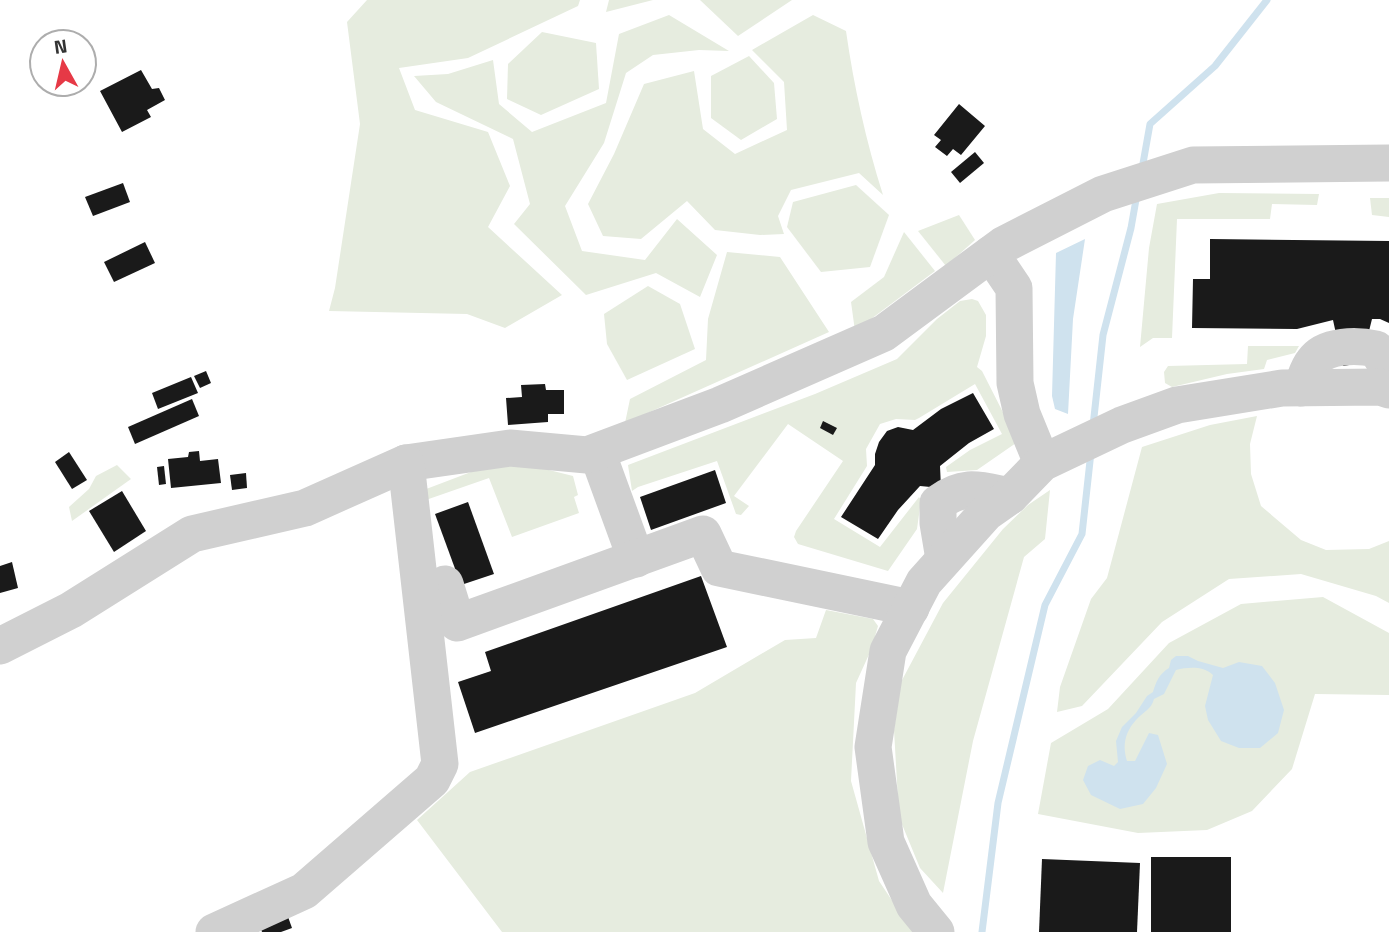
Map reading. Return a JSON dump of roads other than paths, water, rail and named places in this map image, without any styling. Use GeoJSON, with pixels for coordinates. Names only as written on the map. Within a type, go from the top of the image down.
{"type":"FeatureCollection","features":[{"type":"Feature","properties":{"kind":"street"},"geometry":{"type":"LineString","coordinates":[[0,646],[71,610],[192,534],[304,508],[406,463],[510,449],[587,456],[720,405],[884,333],[1014,239],[1103,194],[1194,165],[1389,163]]}},
{"type":"Feature","properties":{"kind":"street"},"geometry":{"type":"LineString","coordinates":[[991,254],[1014,288],[1015,383],[1022,414],[1055,457]]}},
{"type":"Feature","properties":{"kind":"street"},"geometry":{"type":"LineString","coordinates":[[1301,388],[1312,362],[1322,352],[1357,345],[1377,349],[1389,369]]}},
{"type":"Feature","properties":{"kind":"street"},"geometry":{"type":"LineString","coordinates":[[936,932],[915,905],[886,842],[873,747],[888,651],[924,582],[986,513],[1055,457],[1122,425],[1177,405],[1282,388],[1380,387],[1389,390]]}},
{"type":"Feature","properties":{"kind":"street"},"geometry":{"type":"LineString","coordinates":[[597,452],[636,559]]}},
{"type":"Feature","properties":{"kind":"street"},"geometry":{"type":"LineString","coordinates":[[214,932],[304,891],[432,780],[440,764],[406,463]]}},
{"type":"Feature","properties":{"kind":"street"},"geometry":{"type":"LineString","coordinates":[[444,584],[457,623],[703,534],[719,568],[911,608]]}},
{"type":"Feature","properties":{"kind":"water"},"geometry":{"type":"Polygon","coordinates":[[[1085,239],[1073,319],[1068,414],[1055,409],[1052,396],[1056,253],[1085,239]]]}},
{"type":"Feature","properties":{"kind":"water"},"geometry":{"type":"Polygon","coordinates":[[[1176,656],[1188,656],[1223,668],[1239,662],[1262,666],[1275,683],[1284,710],[1278,733],[1260,748],[1239,748],[1221,741],[1208,720],[1205,706],[1213,675],[1196,668],[1176,670],[1164,694],[1154,699],[1136,720],[1126,739],[1127,761],[1135,761],[1149,733],[1158,735],[1167,764],[1156,788],[1143,804],[1120,809],[1091,795],[1083,780],[1088,766],[1100,760],[1114,766],[1118,762],[1116,741],[1122,727],[1153,692],[1158,678],[1169,668],[1171,660],[1176,656]]]}},
{"type":"Feature","properties":{"kind":"waterway"},"geometry":{"type":"LineString","coordinates":[[1142,169],[1150,124],[1215,66],[1267,0]]}},
{"type":"Feature","properties":{"kind":"waterway"},"geometry":{"type":"LineString","coordinates":[[1093,426],[1103,335],[1131,228],[1137,194]]}},
{"type":"Feature","properties":{"kind":"waterway"},"geometry":{"type":"LineString","coordinates":[[982,932],[998,803],[1045,605],[1082,534],[1091,452]]}}]}
